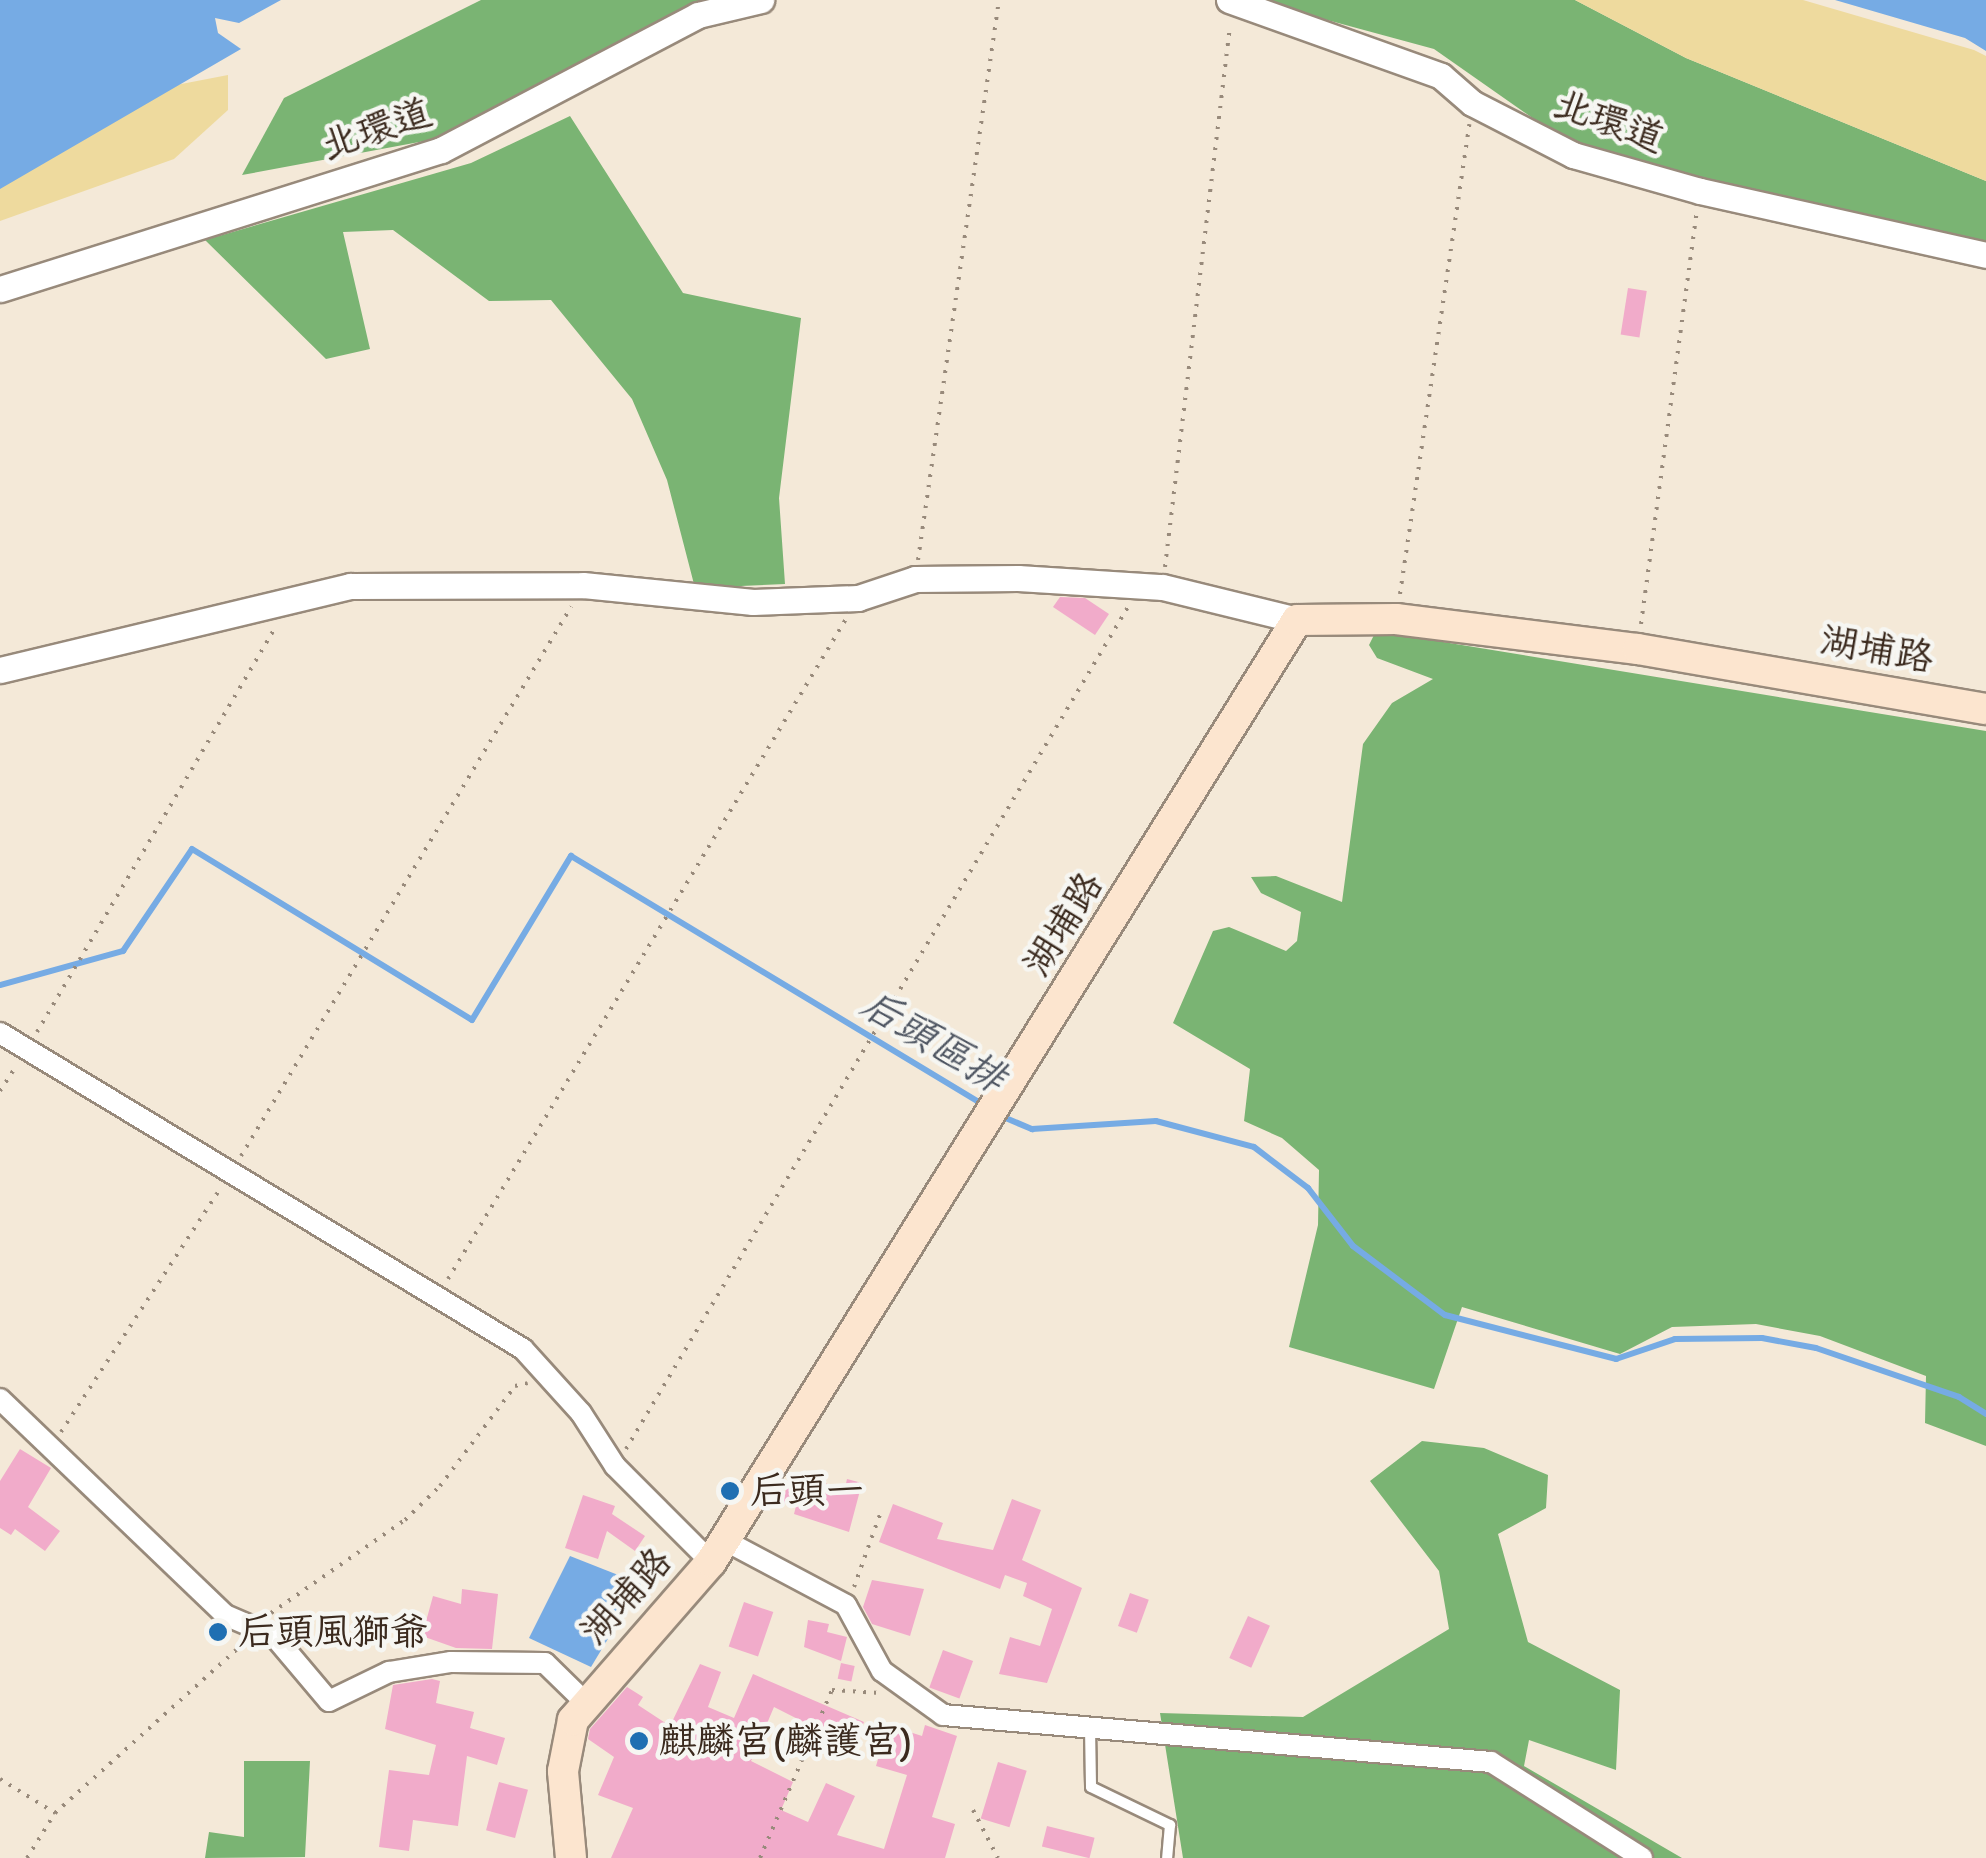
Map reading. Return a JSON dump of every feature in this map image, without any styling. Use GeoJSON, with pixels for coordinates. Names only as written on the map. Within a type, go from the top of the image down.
{"type":"FeatureCollection","features":[{"type":"Feature","properties":{"kind":"main road","name":"湖埔路"},"geometry":{"type":"LineString","coordinates":[[571,1858],[563,1771],[573,1720],[717,1551],[992,1116],[1297,620],[1396,619],[1638,648],[1986,709]]}},
{"type":"Feature","properties":{"kind":"street","name":"北環道"},"geometry":{"type":"LineString","coordinates":[[0,289],[440,150],[698,15],[760,0]]}},
{"type":"Feature","properties":{"kind":"street","name":"北環道"},"geometry":{"type":"LineString","coordinates":[[1231,0],[1441,76],[1472,103],[1572,155],[1700,191],[1986,255]]}},
{"type":"Feature","properties":{"kind":"street"},"geometry":{"type":"LineString","coordinates":[[0,670],[350,586],[583,585],[753,602],[858,598],[915,579],[1018,578],[1152,587],[1297,620]]}},
{"type":"Feature","properties":{"kind":"street"},"geometry":{"type":"LineString","coordinates":[[0,1033],[523,1349],[581,1413],[615,1466],[717,1551],[846,1606],[882,1671],[943,1716],[1491,1762],[1642,1858]]}},
{"type":"Feature","properties":{"kind":"street"},"geometry":{"type":"LineString","coordinates":[[0,1399],[226,1615],[261,1628],[328,1700],[389,1672],[470,1662],[546,1663],[586,1702]]}},
{"type":"Feature","properties":{"kind":"lane"},"geometry":{"type":"LineString","coordinates":[[1090,1728],[1091,1787],[1170,1825],[1167,1858]]}},
{"type":"Feature","properties":{"kind":"path"},"geometry":{"type":"LineString","coordinates":[[915,579],[999,0]]}},
{"type":"Feature","properties":{"kind":"path"},"geometry":{"type":"LineString","coordinates":[[615,1466],[872,1031],[1152,587],[1231,0]]}},
{"type":"Feature","properties":{"kind":"path"},"geometry":{"type":"LineString","coordinates":[[1396,619],[1472,103]]}},
{"type":"Feature","properties":{"kind":"path"},"geometry":{"type":"LineString","coordinates":[[1638,648],[1700,191]]}},
{"type":"Feature","properties":{"kind":"path"},"geometry":{"type":"LineString","coordinates":[[52,1447],[230,1172],[583,585]]}},
{"type":"Feature","properties":{"kind":"path"},"geometry":{"type":"LineString","coordinates":[[0,1091],[292,598]]}},
{"type":"Feature","properties":{"kind":"path"},"geometry":{"type":"LineString","coordinates":[[438,1296],[659,922],[858,598]]}},
{"type":"Feature","properties":{"kind":"path"},"geometry":{"type":"LineString","coordinates":[[27,1858],[55,1813],[261,1628],[273,1610],[406,1520],[440,1486],[515,1386],[548,1379]]}},
{"type":"Feature","properties":{"kind":"path"},"geometry":{"type":"LineString","coordinates":[[846,1606],[882,1509]]}},
{"type":"Feature","properties":{"kind":"path"},"geometry":{"type":"LineString","coordinates":[[760,1858],[832,1690],[914,1695]]}},
{"type":"Feature","properties":{"kind":"path"},"geometry":{"type":"LineString","coordinates":[[0,1778],[55,1813]]}},
{"type":"Feature","properties":{"kind":"path"},"geometry":{"type":"LineString","coordinates":[[973,1810],[998,1858]]}},
{"type":"Feature","properties":{"kind":"green space"},"geometry":{"type":"Polygon","coordinates":[[[481,0],[713,0],[430,140],[242,175],[284,98],[481,0]]]}},
{"type":"Feature","properties":{"kind":"green space"},"geometry":{"type":"Polygon","coordinates":[[[1253,0],[1575,0],[1686,58],[1986,181],[1986,258],[1564,140],[1434,49],[1253,0]]]}},
{"type":"Feature","properties":{"kind":"green space"},"geometry":{"type":"Polygon","coordinates":[[[570,116],[683,293],[801,318],[779,498],[785,584],[695,588],[667,480],[632,399],[551,300],[489,301],[393,230],[343,232],[370,349],[326,359],[205,240],[471,163],[570,116]]]}},
{"type":"Feature","properties":{"kind":"green space"},"geometry":{"type":"Polygon","coordinates":[[[1376,631],[1986,731],[1986,1446],[1925,1423],[1926,1376],[1820,1336],[1756,1324],[1672,1327],[1620,1354],[1462,1307],[1434,1389],[1289,1347],[1318,1225],[1319,1170],[1282,1138],[1244,1121],[1250,1069],[1173,1023],[1213,931],[1229,927],[1286,951],[1297,941],[1301,912],[1261,893],[1251,877],[1276,876],[1342,902],[1363,744],[1392,703],[1433,679],[1377,658],[1369,645],[1376,631]]]}},
{"type":"Feature","properties":{"kind":"green space"},"geometry":{"type":"Polygon","coordinates":[[[1422,1441],[1484,1448],[1548,1475],[1546,1508],[1498,1534],[1528,1642],[1620,1690],[1616,1770],[1529,1740],[1524,1766],[1682,1858],[1183,1858],[1160,1713],[1303,1717],[1449,1629],[1439,1571],[1370,1481],[1422,1441]]]}},
{"type":"Feature","properties":{"kind":"green space"},"geometry":{"type":"Polygon","coordinates":[[[244,1761],[310,1761],[305,1857],[205,1858],[209,1832],[244,1837],[244,1761]]]}},
{"type":"Feature","properties":{"kind":"sand"},"geometry":{"type":"Polygon","coordinates":[[[1575,0],[1803,0],[1974,50],[1986,56],[1986,181],[1686,58],[1575,0]]]}},
{"type":"Feature","properties":{"kind":"sand"},"geometry":{"type":"Polygon","coordinates":[[[228,75],[228,110],[174,159],[0,221],[0,119],[228,75]]]}},
{"type":"Feature","properties":{"kind":"water"},"geometry":{"type":"Polygon","coordinates":[[[0,0],[281,0],[239,23],[215,18],[218,33],[241,49],[0,189],[0,0]]]}},
{"type":"Feature","properties":{"kind":"water"},"geometry":{"type":"Polygon","coordinates":[[[1835,0],[1986,0],[1986,51],[1965,38],[1835,0]]]}},
{"type":"Feature","properties":{"kind":"water"},"geometry":{"type":"Polygon","coordinates":[[[570,1556],[641,1584],[591,1667],[529,1638],[570,1556]]]}},
{"type":"Feature","properties":{"kind":"building"},"geometry":{"type":"Polygon","coordinates":[[[1628,288],[1647,291],[1639,337],[1621,334],[1628,288]]]}},
{"type":"Feature","properties":{"kind":"building"},"geometry":{"type":"Polygon","coordinates":[[[1060,597],[1085,598],[1109,614],[1095,635],[1053,607],[1060,597]]]}},
{"type":"Feature","properties":{"kind":"building"},"geometry":{"type":"Polygon","coordinates":[[[20,1449],[51,1468],[28,1507],[60,1531],[45,1551],[15,1529],[11,1535],[0,1528],[0,1481],[20,1449]]]}},
{"type":"Feature","properties":{"kind":"building"},"geometry":{"type":"Polygon","coordinates":[[[802,1478],[845,1488],[847,1479],[862,1483],[849,1532],[794,1514],[796,1506],[783,1503],[788,1480],[802,1478]]]}},
{"type":"Feature","properties":{"kind":"building"},"geometry":{"type":"Polygon","coordinates":[[[583,1495],[615,1506],[612,1514],[645,1536],[635,1551],[607,1531],[598,1559],[565,1548],[583,1495]]]}},
{"type":"Feature","properties":{"kind":"building"},"geometry":{"type":"Polygon","coordinates":[[[1012,1499],[1041,1510],[1022,1560],[1082,1588],[1047,1683],[999,1674],[1010,1637],[1040,1646],[1052,1609],[1023,1596],[1027,1583],[1005,1575],[1000,1589],[879,1542],[893,1504],[943,1523],[937,1539],[993,1550],[1012,1499]]]}},
{"type":"Feature","properties":{"kind":"building"},"geometry":{"type":"Polygon","coordinates":[[[872,1580],[924,1589],[910,1636],[872,1624],[863,1607],[872,1580]]]}},
{"type":"Feature","properties":{"kind":"building"},"geometry":{"type":"Polygon","coordinates":[[[462,1589],[498,1594],[492,1649],[456,1648],[422,1636],[433,1596],[461,1604],[462,1589]]]}},
{"type":"Feature","properties":{"kind":"building"},"geometry":{"type":"Polygon","coordinates":[[[1130,1593],[1149,1600],[1137,1633],[1118,1626],[1130,1593]]]}},
{"type":"Feature","properties":{"kind":"building"},"geometry":{"type":"Polygon","coordinates":[[[744,1602],[773,1612],[758,1657],[729,1646],[744,1602]]]}},
{"type":"Feature","properties":{"kind":"building"},"geometry":{"type":"Polygon","coordinates":[[[1248,1616],[1270,1626],[1251,1668],[1229,1658],[1248,1616]]]}},
{"type":"Feature","properties":{"kind":"building"},"geometry":{"type":"Polygon","coordinates":[[[808,1620],[829,1624],[827,1632],[847,1637],[841,1661],[804,1647],[808,1620]]]}},
{"type":"Feature","properties":{"kind":"building"},"geometry":{"type":"Polygon","coordinates":[[[943,1650],[973,1661],[959,1699],[929,1688],[943,1650]]]}},
{"type":"Feature","properties":{"kind":"building"},"geometry":{"type":"Polygon","coordinates":[[[841,1663],[855,1666],[851,1682],[838,1679],[841,1663]]]}},
{"type":"Feature","properties":{"kind":"building"},"geometry":{"type":"Polygon","coordinates":[[[700,1664],[721,1672],[708,1707],[734,1718],[753,1674],[864,1722],[853,1747],[774,1707],[751,1761],[793,1782],[781,1810],[808,1822],[826,1783],[855,1796],[837,1835],[884,1849],[907,1775],[876,1766],[888,1725],[922,1736],[925,1725],[957,1736],[932,1817],[955,1824],[945,1858],[611,1858],[633,1808],[598,1795],[614,1757],[588,1739],[590,1729],[627,1687],[643,1697],[638,1705],[670,1726],[700,1664]]]}},
{"type":"Feature","properties":{"kind":"building"},"geometry":{"type":"Polygon","coordinates":[[[440,1681],[436,1703],[474,1712],[470,1728],[505,1738],[497,1765],[467,1756],[458,1826],[413,1820],[409,1851],[379,1847],[389,1770],[429,1775],[436,1745],[385,1729],[393,1685],[440,1681]]]}},
{"type":"Feature","properties":{"kind":"building"},"geometry":{"type":"Polygon","coordinates":[[[998,1762],[1027,1771],[1009,1827],[981,1818],[998,1762]]]}},
{"type":"Feature","properties":{"kind":"building"},"geometry":{"type":"Polygon","coordinates":[[[499,1782],[528,1790],[515,1838],[486,1830],[499,1782]]]}},
{"type":"Feature","properties":{"kind":"building"},"geometry":{"type":"Polygon","coordinates":[[[1047,1826],[1095,1838],[1090,1858],[1042,1846],[1047,1826]]]}},
{"type":"Feature","properties":{"kind":"waterway","name":"后頭區排"},"geometry":{"type":"LineString","coordinates":[[0,985],[123,951],[192,849],[472,1020],[571,856],[986,1106]]}},
{"type":"Feature","properties":{"kind":"waterway","name":"后頭區排"},"geometry":{"type":"LineString","coordinates":[[1001,1116],[1032,1129],[1156,1121],[1254,1147],[1308,1188],[1353,1246],[1445,1315],[1616,1359],[1675,1339],[1762,1338],[1816,1348],[1959,1397],[1986,1414]]}},
{"type":"Feature","properties":{"kind":"place","name":"后頭一"},"geometry":{"type":"Point","coordinates":[730,1491]}},
{"type":"Feature","properties":{"kind":"place","name":"后頭風獅爺"},"geometry":{"type":"Point","coordinates":[218,1632]}},
{"type":"Feature","properties":{"kind":"place","name":"麒麟宮(麟護宮)"},"geometry":{"type":"Point","coordinates":[639,1741]}}]}
